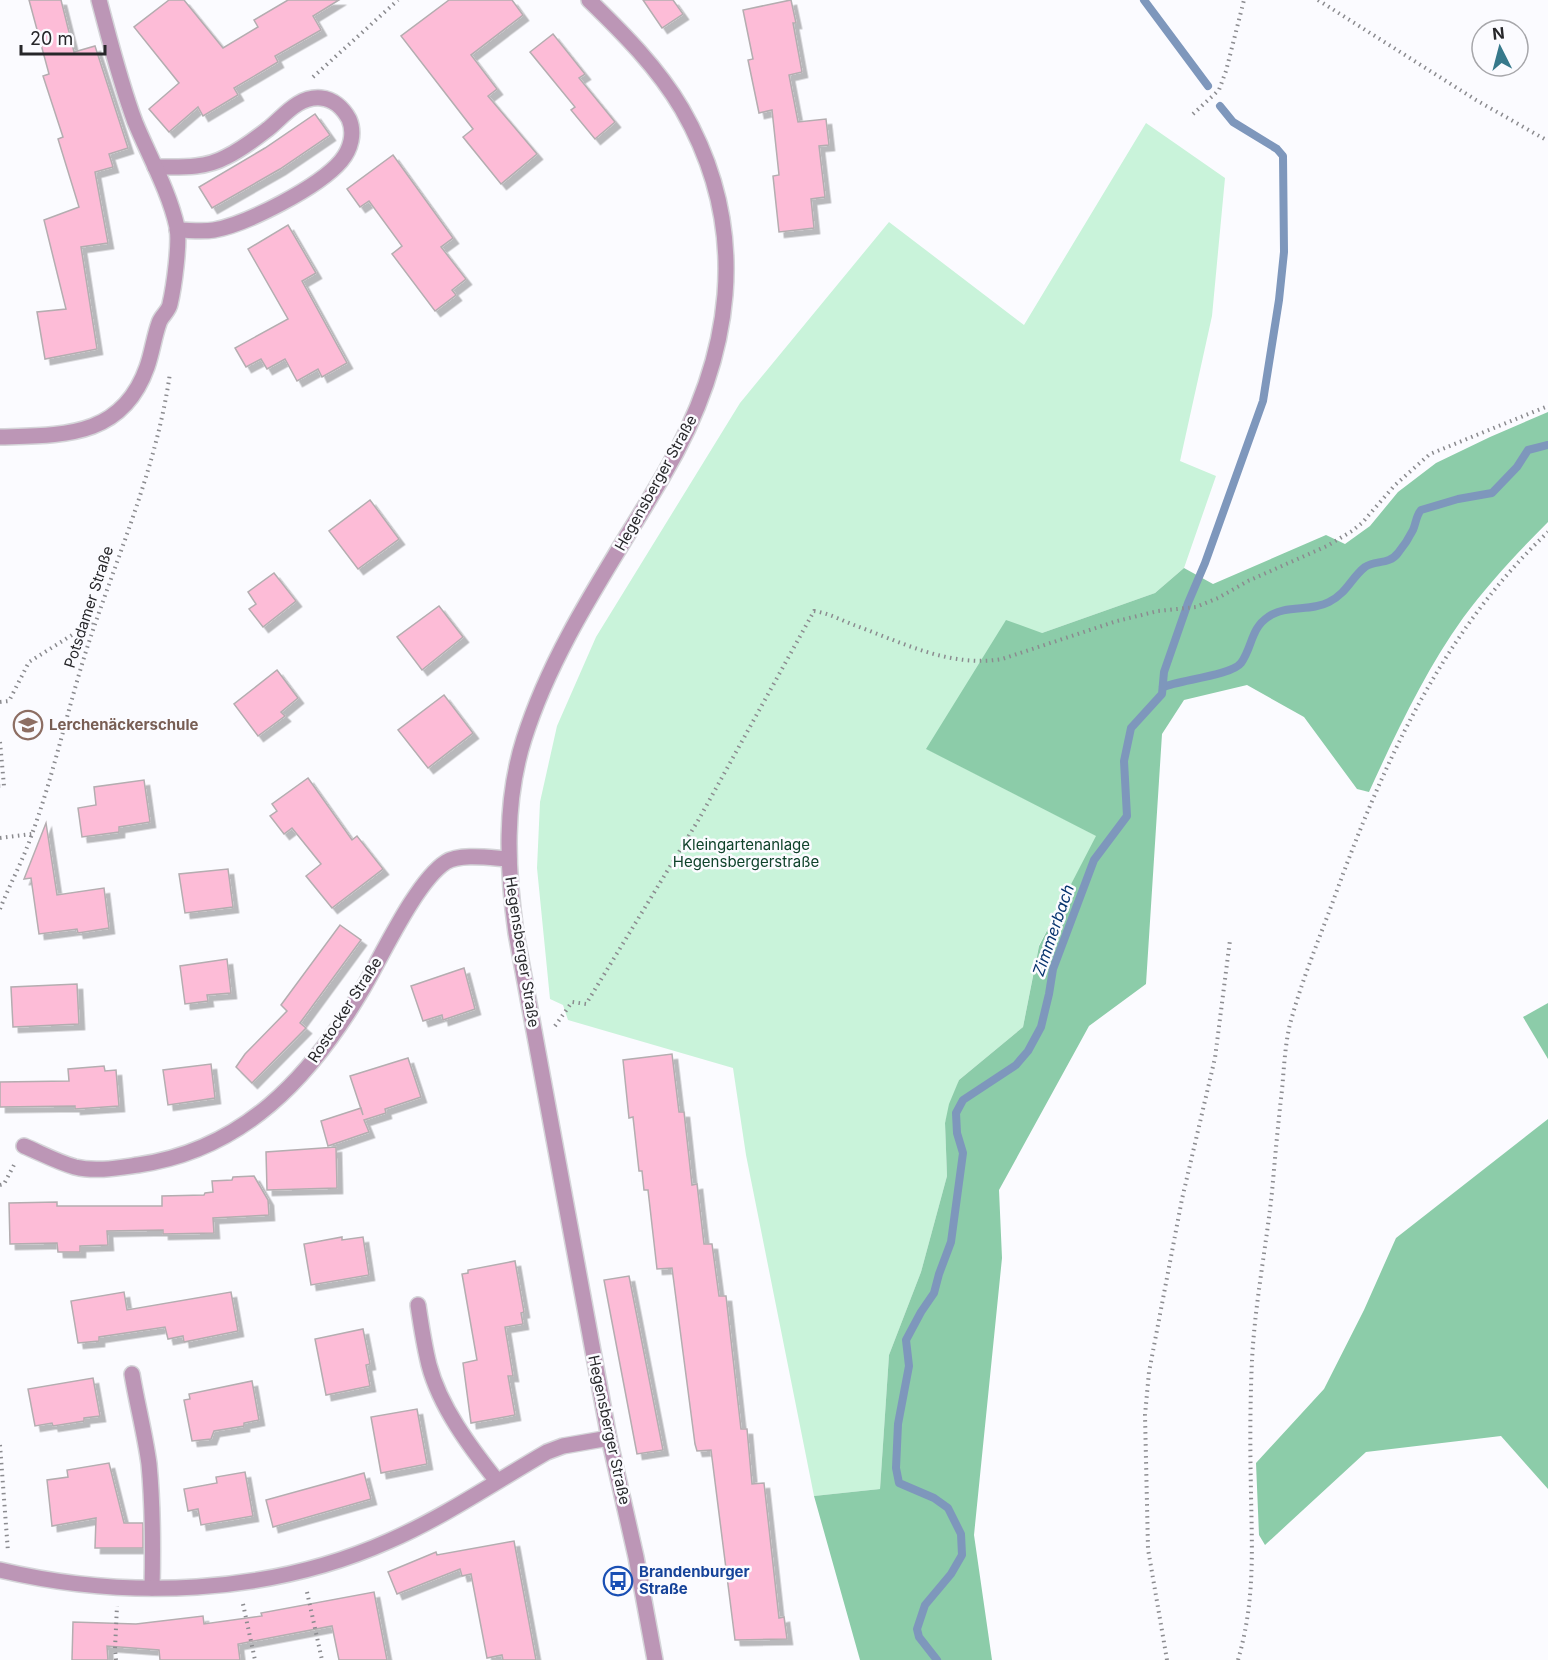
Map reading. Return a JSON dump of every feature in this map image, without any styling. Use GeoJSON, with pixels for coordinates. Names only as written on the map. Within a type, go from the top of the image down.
{"type":"FeatureCollection","features":[{"type":"Feature","properties":{"kind":"street"},"geometry":{"type":"LineString","coordinates":[[0,437],[76,432],[110,417],[122,407],[141,382],[160,321],[170,307],[177,230],[155,167],[124,91],[99,0]]}},
{"type":"Feature","properties":{"kind":"street","name":"Hegensberger Straße"},"geometry":{"type":"LineString","coordinates":[[589,0],[659,75],[694,133],[711,178],[718,207],[724,238],[726,286],[722,326],[716,354],[694,417],[665,474],[575,624],[549,673],[523,742],[510,813],[509,859],[515,924],[609,1438],[636,1557],[655,1660]]}},
{"type":"Feature","properties":{"kind":"street"},"geometry":{"type":"LineString","coordinates":[[155,167],[195,167],[227,157],[269,128],[293,106],[314,98],[323,98],[335,103],[350,122],[351,141],[345,156],[331,171],[300,192],[248,219],[223,227],[202,231],[177,230]]}},
{"type":"Feature","properties":{"kind":"street","name":"Rostocker Straße"},"geometry":{"type":"LineString","coordinates":[[24,1146],[76,1167],[107,1170],[159,1162],[201,1148],[232,1131],[262,1111],[292,1086],[313,1061],[361,992],[424,884],[446,862],[460,858],[509,859]]}},
{"type":"Feature","properties":{"kind":"street"},"geometry":{"type":"LineString","coordinates":[[417,1305],[429,1366],[441,1396],[460,1430],[497,1481]]}},
{"type":"Feature","properties":{"kind":"street"},"geometry":{"type":"LineString","coordinates":[[132,1374],[152,1495],[154,1539],[152,1588]]}},
{"type":"Feature","properties":{"kind":"street"},"geometry":{"type":"LineString","coordinates":[[0,1570],[55,1581],[152,1588],[238,1582],[302,1571],[387,1542],[433,1520],[548,1452],[563,1446],[609,1438]]}},
{"type":"Feature","properties":{"kind":"path"},"geometry":{"type":"LineString","coordinates":[[341,52],[398,0]]}},
{"type":"Feature","properties":{"kind":"path"},"geometry":{"type":"LineString","coordinates":[[1193,114],[1214,96],[1222,82],[1244,0]]}},
{"type":"Feature","properties":{"kind":"path"},"geometry":{"type":"LineString","coordinates":[[1318,0],[1476,100],[1548,141]]}},
{"type":"Feature","properties":{"kind":"path","name":"Potsdamer Straße"},"geometry":{"type":"LineString","coordinates":[[0,909],[32,834],[97,619],[161,422],[170,372]]}},
{"type":"Feature","properties":{"kind":"path"},"geometry":{"type":"LineString","coordinates":[[538,1049],[572,1002],[586,1004],[735,756],[814,611],[923,651],[946,657],[982,660],[1002,659],[1117,621],[1168,610],[1196,607],[1327,546],[1352,531],[1362,523],[1394,486],[1430,454],[1548,406]]}},
{"type":"Feature","properties":{"kind":"path"},"geometry":{"type":"LineString","coordinates":[[1238,1660],[1252,1593],[1251,1416],[1256,1310],[1290,1026],[1352,847],[1372,798],[1410,719],[1467,623],[1530,549],[1548,532]]}},
{"type":"Feature","properties":{"kind":"path"},"geometry":{"type":"LineString","coordinates":[[0,702],[9,700],[29,663],[97,619]]}},
{"type":"Feature","properties":{"kind":"path"},"geometry":{"type":"LineString","coordinates":[[0,742],[4,786],[0,786]]}},
{"type":"Feature","properties":{"kind":"path"},"geometry":{"type":"LineString","coordinates":[[0,838],[32,834]]}},
{"type":"Feature","properties":{"kind":"path"},"geometry":{"type":"LineString","coordinates":[[1167,1660],[1148,1550],[1145,1415],[1149,1372],[1182,1199],[1215,1058],[1230,940]]}},
{"type":"Feature","properties":{"kind":"path"},"geometry":{"type":"LineString","coordinates":[[0,1445],[6,1531]]}},
{"type":"Feature","properties":{"kind":"path"},"geometry":{"type":"LineString","coordinates":[[302,1571],[322,1660]]}},
{"type":"Feature","properties":{"kind":"path"},"geometry":{"type":"LineString","coordinates":[[238,1582],[255,1660]]}},
{"type":"Feature","properties":{"kind":"path"},"geometry":{"type":"LineString","coordinates":[[116,1660],[118,1587]]}},
{"type":"Feature","properties":{"kind":"green space","name":"Kleingartenanlage Hegensbergerstraße"},"geometry":{"type":"Polygon","coordinates":[[[1146,123],[1225,178],[1212,316],[1180,461],[1216,476],[1184,568],[1155,593],[1042,633],[927,749],[1097,836],[1039,945],[1023,1027],[959,1080],[945,1123],[947,1176],[921,1272],[889,1355],[880,1489],[814,1496],[746,1155],[733,1068],[568,1020],[563,1005],[550,999],[537,868],[540,802],[557,726],[596,637],[740,403],[889,222],[1024,325],[1146,123]]]}},
{"type":"Feature","properties":{"kind":"green space"},"geometry":{"type":"Polygon","coordinates":[[[1548,412],[1548,522],[1493,581],[1449,638],[1412,703],[1369,792],[1357,789],[1304,717],[1247,685],[1184,700],[1162,734],[1146,984],[1089,1026],[999,1190],[1002,1258],[974,1535],[992,1660],[860,1660],[814,1496],[880,1489],[889,1355],[921,1272],[947,1176],[945,1123],[949,1104],[959,1080],[1023,1027],[1039,946],[1096,836],[926,749],[1006,620],[1042,633],[1155,593],[1184,568],[1213,584],[1326,535],[1345,544],[1370,526],[1398,492],[1436,463],[1548,412]]]}},
{"type":"Feature","properties":{"kind":"green space"},"geometry":{"type":"Polygon","coordinates":[[[1548,1003],[1548,1059],[1523,1017],[1548,1003]]]}},
{"type":"Feature","properties":{"kind":"green space"},"geometry":{"type":"Polygon","coordinates":[[[1548,1119],[1548,1489],[1501,1436],[1366,1452],[1265,1545],[1259,1535],[1256,1463],[1324,1389],[1364,1310],[1396,1238],[1548,1119]]]}},
{"type":"Feature","properties":{"kind":"building"},"geometry":{"type":"Polygon","coordinates":[[[29,0],[61,0],[74,52],[95,46],[128,148],[109,154],[113,167],[95,172],[108,243],[81,247],[97,349],[45,359],[37,312],[66,309],[44,220],[79,207],[58,139],[63,137],[43,76],[49,74],[29,0]]]}},
{"type":"Feature","properties":{"kind":"building"},"geometry":{"type":"Polygon","coordinates":[[[169,0],[184,0],[223,48],[258,27],[254,20],[288,0],[339,0],[313,16],[321,30],[275,56],[278,62],[234,88],[238,95],[203,116],[198,107],[169,132],[149,109],[179,83],[134,27],[169,0]]]}},
{"type":"Feature","properties":{"kind":"building"},"geometry":{"type":"Polygon","coordinates":[[[449,0],[512,0],[523,15],[471,55],[497,89],[488,96],[537,154],[501,184],[463,137],[473,129],[401,36],[449,0]]]}},
{"type":"Feature","properties":{"kind":"building"},"geometry":{"type":"Polygon","coordinates":[[[643,0],[673,0],[683,14],[662,28],[643,0]]]}},
{"type":"Feature","properties":{"kind":"building"},"geometry":{"type":"Polygon","coordinates":[[[791,0],[802,72],[789,75],[798,122],[826,119],[829,145],[819,146],[825,197],[811,199],[814,228],[779,232],[773,176],[779,175],[772,110],[759,113],[748,60],[753,59],[743,10],[791,0]]]}},
{"type":"Feature","properties":{"kind":"building"},"geometry":{"type":"Polygon","coordinates":[[[553,34],[585,74],[579,78],[615,122],[595,139],[571,110],[575,107],[530,52],[553,34]]]}},
{"type":"Feature","properties":{"kind":"building"},"geometry":{"type":"Polygon","coordinates":[[[315,114],[330,135],[280,169],[212,208],[199,187],[265,148],[315,114]]]}},
{"type":"Feature","properties":{"kind":"building"},"geometry":{"type":"Polygon","coordinates":[[[393,155],[453,238],[441,247],[466,279],[452,290],[456,295],[435,311],[392,254],[402,246],[369,201],[360,207],[347,189],[393,155]]]}},
{"type":"Feature","properties":{"kind":"building"},"geometry":{"type":"Polygon","coordinates":[[[288,225],[316,273],[302,281],[347,363],[322,377],[318,369],[297,381],[285,359],[267,369],[261,359],[246,367],[235,348],[288,319],[248,249],[288,225]]]}},
{"type":"Feature","properties":{"kind":"building"},"geometry":{"type":"Polygon","coordinates":[[[370,500],[399,539],[358,569],[329,531],[370,500]]]}},
{"type":"Feature","properties":{"kind":"building"},"geometry":{"type":"Polygon","coordinates":[[[274,573],[296,601],[263,627],[249,609],[256,604],[248,592],[274,573]]]}},
{"type":"Feature","properties":{"kind":"building"},"geometry":{"type":"Polygon","coordinates":[[[439,606],[463,637],[422,670],[397,637],[439,606]]]}},
{"type":"Feature","properties":{"kind":"building"},"geometry":{"type":"Polygon","coordinates":[[[277,670],[298,698],[281,712],[285,716],[258,736],[234,704],[277,670]]]}},
{"type":"Feature","properties":{"kind":"building"},"geometry":{"type":"Polygon","coordinates":[[[444,695],[473,733],[428,768],[398,730],[444,695]]]}},
{"type":"Feature","properties":{"kind":"building"},"geometry":{"type":"Polygon","coordinates":[[[308,778],[352,840],[357,836],[383,869],[332,908],[306,876],[321,864],[292,828],[284,834],[270,816],[277,811],[272,804],[308,778]]]}},
{"type":"Feature","properties":{"kind":"building"},"geometry":{"type":"Polygon","coordinates":[[[144,780],[150,822],[119,827],[119,832],[82,837],[78,808],[96,805],[94,787],[144,780]]]}},
{"type":"Feature","properties":{"kind":"building"},"geometry":{"type":"Polygon","coordinates":[[[46,823],[57,895],[104,888],[109,928],[78,933],[77,929],[39,934],[31,878],[24,879],[46,823]]]}},
{"type":"Feature","properties":{"kind":"building"},"geometry":{"type":"Polygon","coordinates":[[[228,869],[233,907],[185,913],[179,874],[228,869]]]}},
{"type":"Feature","properties":{"kind":"building"},"geometry":{"type":"Polygon","coordinates":[[[340,925],[361,940],[300,1023],[306,1028],[252,1083],[236,1067],[245,1054],[287,1011],[281,1005],[340,925]]]}},
{"type":"Feature","properties":{"kind":"building"},"geometry":{"type":"Polygon","coordinates":[[[227,959],[231,993],[207,995],[208,1001],[185,1004],[180,966],[227,959]]]}},
{"type":"Feature","properties":{"kind":"building"},"geometry":{"type":"Polygon","coordinates":[[[464,968],[475,1009],[443,1020],[442,1015],[423,1021],[411,986],[464,968]]]}},
{"type":"Feature","properties":{"kind":"building"},"geometry":{"type":"Polygon","coordinates":[[[77,984],[79,1024],[13,1027],[11,987],[77,984]]]}},
{"type":"Feature","properties":{"kind":"building"},"geometry":{"type":"Polygon","coordinates":[[[672,1054],[679,1112],[684,1112],[692,1185],[697,1184],[704,1244],[712,1244],[719,1296],[726,1296],[741,1429],[747,1429],[752,1484],[764,1483],[779,1618],[784,1617],[787,1639],[735,1640],[711,1450],[697,1451],[695,1444],[672,1268],[657,1269],[648,1190],[644,1190],[642,1171],[639,1171],[633,1117],[629,1118],[623,1060],[672,1054]]]}},
{"type":"Feature","properties":{"kind":"building"},"geometry":{"type":"Polygon","coordinates":[[[408,1058],[421,1097],[385,1109],[386,1113],[364,1120],[369,1132],[328,1146],[321,1121],[361,1108],[350,1076],[408,1058]]]}},
{"type":"Feature","properties":{"kind":"building"},"geometry":{"type":"Polygon","coordinates":[[[211,1064],[215,1098],[168,1105],[163,1070],[211,1064]]]}},
{"type":"Feature","properties":{"kind":"building"},"geometry":{"type":"Polygon","coordinates":[[[104,1066],[105,1071],[116,1070],[119,1106],[75,1109],[75,1106],[0,1107],[0,1082],[69,1081],[68,1069],[104,1066]]]}},
{"type":"Feature","properties":{"kind":"building"},"geometry":{"type":"Polygon","coordinates":[[[336,1147],[337,1188],[267,1190],[266,1152],[336,1147]]]}},
{"type":"Feature","properties":{"kind":"building"},"geometry":{"type":"Polygon","coordinates":[[[254,1176],[268,1200],[269,1215],[213,1218],[214,1233],[163,1234],[163,1230],[107,1231],[108,1245],[80,1246],[80,1252],[58,1252],[57,1243],[10,1244],[9,1203],[57,1202],[57,1206],[162,1206],[162,1196],[204,1195],[213,1192],[212,1181],[254,1176]]]}},
{"type":"Feature","properties":{"kind":"building"},"geometry":{"type":"Polygon","coordinates":[[[342,1237],[342,1240],[363,1237],[369,1275],[311,1285],[304,1244],[342,1237]]]}},
{"type":"Feature","properties":{"kind":"building"},"geometry":{"type":"Polygon","coordinates":[[[515,1261],[524,1312],[521,1313],[523,1324],[505,1327],[513,1376],[508,1376],[515,1415],[471,1423],[463,1363],[477,1360],[462,1274],[468,1273],[468,1270],[515,1261]]]}},
{"type":"Feature","properties":{"kind":"building"},"geometry":{"type":"Polygon","coordinates":[[[629,1276],[663,1450],[637,1454],[604,1280],[629,1276]]]}},
{"type":"Feature","properties":{"kind":"building"},"geometry":{"type":"Polygon","coordinates":[[[124,1292],[127,1310],[231,1292],[238,1331],[184,1342],[183,1336],[168,1339],[165,1327],[99,1337],[99,1341],[78,1343],[71,1301],[124,1292]]]}},
{"type":"Feature","properties":{"kind":"building"},"geometry":{"type":"Polygon","coordinates":[[[363,1329],[370,1364],[366,1365],[370,1386],[326,1395],[315,1339],[363,1329]]]}},
{"type":"Feature","properties":{"kind":"building"},"geometry":{"type":"Polygon","coordinates":[[[93,1378],[100,1416],[53,1426],[52,1423],[35,1426],[28,1389],[93,1378]]]}},
{"type":"Feature","properties":{"kind":"building"},"geometry":{"type":"Polygon","coordinates":[[[252,1381],[259,1420],[244,1423],[244,1426],[214,1431],[211,1439],[192,1441],[184,1400],[190,1399],[189,1394],[252,1381]]]}},
{"type":"Feature","properties":{"kind":"building"},"geometry":{"type":"Polygon","coordinates":[[[417,1409],[427,1464],[381,1473],[371,1417],[417,1409]]]}},
{"type":"Feature","properties":{"kind":"building"},"geometry":{"type":"Polygon","coordinates":[[[109,1463],[124,1523],[143,1523],[143,1548],[95,1548],[96,1518],[52,1526],[47,1480],[68,1477],[67,1470],[109,1463]]]}},
{"type":"Feature","properties":{"kind":"building"},"geometry":{"type":"Polygon","coordinates":[[[245,1472],[253,1516],[201,1525],[198,1509],[188,1511],[184,1489],[217,1483],[216,1477],[245,1472]]]}},
{"type":"Feature","properties":{"kind":"building"},"geometry":{"type":"Polygon","coordinates":[[[364,1473],[371,1499],[273,1527],[266,1500],[364,1473]]]}},
{"type":"Feature","properties":{"kind":"building"},"geometry":{"type":"Polygon","coordinates":[[[514,1541],[536,1660],[503,1660],[502,1655],[487,1658],[471,1574],[462,1576],[460,1569],[397,1594],[388,1572],[436,1552],[437,1555],[514,1541]]]}},
{"type":"Feature","properties":{"kind":"building"},"geometry":{"type":"Polygon","coordinates":[[[374,1592],[387,1660],[339,1660],[332,1626],[238,1644],[240,1660],[160,1660],[159,1650],[107,1646],[108,1660],[72,1660],[73,1622],[136,1624],[203,1616],[204,1624],[262,1616],[261,1613],[374,1592]]]}},
{"type":"Feature","properties":{"kind":"waterway"},"geometry":{"type":"LineString","coordinates":[[1144,0],[1208,86]]}},
{"type":"Feature","properties":{"kind":"waterway","name":"Zimmerbach"},"geometry":{"type":"LineString","coordinates":[[937,1660],[919,1637],[917,1629],[925,1605],[951,1574],[962,1555],[961,1534],[948,1508],[934,1498],[899,1483],[896,1468],[898,1424],[909,1366],[906,1340],[934,1293],[951,1242],[963,1153],[957,1133],[956,1113],[963,1100],[1016,1065],[1028,1051],[1041,1027],[1053,969],[1094,860],[1127,816],[1124,761],[1131,728],[1162,694],[1164,672],[1263,401],[1284,252],[1283,156],[1277,149],[1233,122],[1220,106]]}},
{"type":"Feature","properties":{"kind":"waterway","name":"Zimmerbach"},"geometry":{"type":"LineString","coordinates":[[1163,687],[1236,667],[1245,657],[1258,627],[1268,617],[1290,609],[1314,607],[1329,602],[1345,590],[1365,567],[1394,557],[1410,536],[1421,510],[1458,499],[1492,493],[1517,467],[1528,450],[1548,445]]}},
{"type":"Feature","properties":{"kind":"place","name":"Lerchenäckerschule"},"geometry":{"type":"Point","coordinates":[28,725]}},
{"type":"Feature","properties":{"kind":"place","name":"Brandenburger Straße"},"geometry":{"type":"Point","coordinates":[618,1581]}}]}
